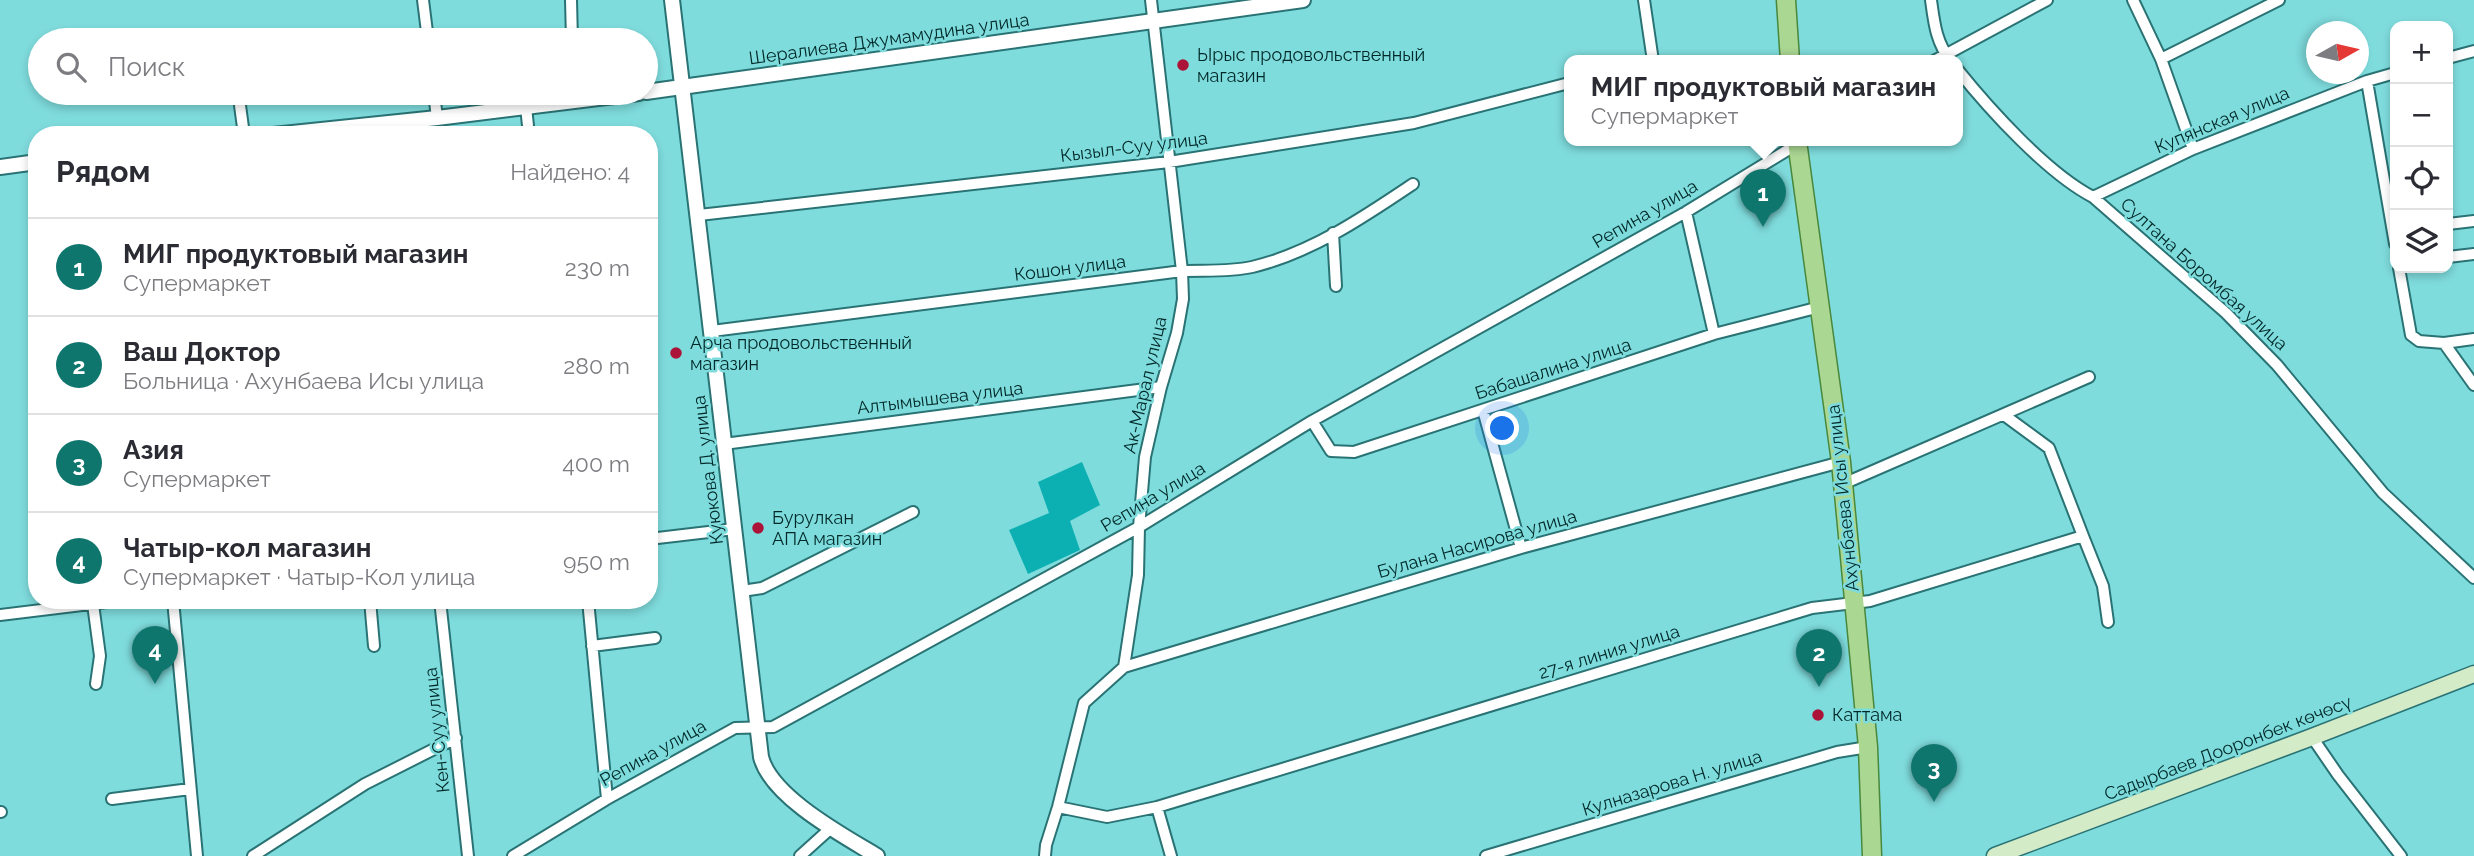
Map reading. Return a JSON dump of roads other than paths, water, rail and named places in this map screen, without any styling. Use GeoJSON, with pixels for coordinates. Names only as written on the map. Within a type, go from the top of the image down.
{"type":"FeatureCollection","features":[{"type":"Feature","properties":{"kind":"main road"},"geometry":{"type":"LineString","coordinates":[[1786,0],[1790,55]]}},
{"type":"Feature","properties":{"kind":"main road","name":"Ахунбаева Исы улица"},"geometry":{"type":"LineString","coordinates":[[1799,146],[1841,462],[1868,747],[1872,856]]}},
{"type":"Feature","properties":{"kind":"main road","name":"Садырбаев Дооронбек көчөсү"},"geometry":{"type":"LineString","coordinates":[[1995,856],[2024,852],[2474,674]]}},
{"type":"Feature","properties":{"kind":"street"},"geometry":{"type":"LineString","coordinates":[[423,0],[426,28]]}},
{"type":"Feature","properties":{"kind":"street"},"geometry":{"type":"LineString","coordinates":[[570,0],[571,28]]}},
{"type":"Feature","properties":{"kind":"street","name":"Куюкова Д. улица"},"geometry":{"type":"LineString","coordinates":[[672,0],[761,757],[768,775],[808,811],[877,856]]}},
{"type":"Feature","properties":{"kind":"street","name":"Ак-Марал улица"},"geometry":{"type":"LineString","coordinates":[[1124,667],[1138,575],[1145,457],[1177,333],[1183,299],[1151,0]]}},
{"type":"Feature","properties":{"kind":"street","name":"Шералиева Джумамудина улица"},"geometry":{"type":"LineString","coordinates":[[658,90],[1303,0]]}},
{"type":"Feature","properties":{"kind":"street"},"geometry":{"type":"LineString","coordinates":[[1644,0],[1652,55]]}},
{"type":"Feature","properties":{"kind":"street"},"geometry":{"type":"LineString","coordinates":[[1931,0],[1936,31],[1947,55]]}},
{"type":"Feature","properties":{"kind":"street"},"geometry":{"type":"LineString","coordinates":[[1952,55],[2048,0]]}},
{"type":"Feature","properties":{"kind":"street"},"geometry":{"type":"LineString","coordinates":[[2133,0],[2161,60],[2193,149]]}},
{"type":"Feature","properties":{"kind":"street"},"geometry":{"type":"LineString","coordinates":[[2161,60],[2279,0]]}},
{"type":"Feature","properties":{"kind":"street"},"geometry":{"type":"LineString","coordinates":[[2453,57],[2474,51]]}},
{"type":"Feature","properties":{"kind":"street","name":"Купянская улица"},"geometry":{"type":"LineString","coordinates":[[2369,80],[2390,74]]}},
{"type":"Feature","properties":{"kind":"street","name":"Султана Боромбая улица"},"geometry":{"type":"LineString","coordinates":[[1963,76],[2025,144],[2078,189],[2093,197],[2197,288],[2260,348],[2383,493],[2474,578]]}},
{"type":"Feature","properties":{"kind":"street","name":"Кызыл-Суу улица"},"geometry":{"type":"LineString","coordinates":[[699,215],[1169,162],[1414,123],[1564,84]]}},
{"type":"Feature","properties":{"kind":"street","name":"Купянская улица"},"geometry":{"type":"LineString","coordinates":[[2093,197],[2193,149],[2359,84]]}},
{"type":"Feature","properties":{"kind":"street"},"geometry":{"type":"LineString","coordinates":[[2368,84],[2390,210]]}},
{"type":"Feature","properties":{"kind":"street"},"geometry":{"type":"LineString","coordinates":[[240,105],[243,126]]}},
{"type":"Feature","properties":{"kind":"street"},"geometry":{"type":"LineString","coordinates":[[435,105],[437,118]]}},
{"type":"Feature","properties":{"kind":"street"},"geometry":{"type":"LineString","coordinates":[[401,126],[437,118],[536,105]]}},
{"type":"Feature","properties":{"kind":"street"},"geometry":{"type":"LineString","coordinates":[[526,107],[528,126]]}},
{"type":"Feature","properties":{"kind":"street","name":"Репина улица"},"geometry":{"type":"LineString","coordinates":[[513,856],[607,799],[734,728],[773,727],[1139,527],[1312,421],[1686,212],[1792,146]]}},
{"type":"Feature","properties":{"kind":"street"},"geometry":{"type":"LineString","coordinates":[[0,167],[28,163]]}},
{"type":"Feature","properties":{"kind":"street","name":"Кошон улица"},"geometry":{"type":"LineString","coordinates":[[712,331],[1182,271],[1251,267],[1298,250],[1353,223],[1413,184]]}},
{"type":"Feature","properties":{"kind":"street"},"geometry":{"type":"LineString","coordinates":[[1686,212],[1714,334]]}},
{"type":"Feature","properties":{"kind":"street"},"geometry":{"type":"LineString","coordinates":[[2453,223],[2474,221]]}},
{"type":"Feature","properties":{"kind":"street"},"geometry":{"type":"LineString","coordinates":[[1333,233],[1336,286]]}},
{"type":"Feature","properties":{"kind":"street"},"geometry":{"type":"LineString","coordinates":[[2453,256],[2474,254]]}},
{"type":"Feature","properties":{"kind":"street"},"geometry":{"type":"LineString","coordinates":[[2400,273],[2411,335],[2418,341],[2444,343],[2474,339]]}},
{"type":"Feature","properties":{"kind":"street","name":"Бабашалина улица"},"geometry":{"type":"LineString","coordinates":[[1312,421],[1331,451],[1354,452],[1714,334],[1820,307]]}},
{"type":"Feature","properties":{"kind":"street"},"geometry":{"type":"LineString","coordinates":[[2444,343],[2474,385]]}},
{"type":"Feature","properties":{"kind":"street"},"geometry":{"type":"LineString","coordinates":[[1843,484],[2089,377]]}},
{"type":"Feature","properties":{"kind":"street","name":"Алтымышева улица"},"geometry":{"type":"LineString","coordinates":[[724,444],[1161,387]]}},
{"type":"Feature","properties":{"kind":"street"},"geometry":{"type":"LineString","coordinates":[[1483,410],[1521,548]]}},
{"type":"Feature","properties":{"kind":"street"},"geometry":{"type":"LineString","coordinates":[[2004,415],[2049,448],[2103,586],[2108,622]]}},
{"type":"Feature","properties":{"kind":"street","name":"Булана Насирова улица"},"geometry":{"type":"LineString","coordinates":[[1124,667],[1521,548],[1841,462]]}},
{"type":"Feature","properties":{"kind":"street"},"geometry":{"type":"LineString","coordinates":[[742,591],[762,588],[913,512]]}},
{"type":"Feature","properties":{"kind":"street"},"geometry":{"type":"LineString","coordinates":[[658,538],[734,529]]}},
{"type":"Feature","properties":{"kind":"street","name":"27-я линия улица"},"geometry":{"type":"LineString","coordinates":[[1058,807],[1108,817],[1157,807],[1812,608],[1870,601],[2083,536]]}},
{"type":"Feature","properties":{"kind":"street"},"geometry":{"type":"LineString","coordinates":[[0,615],[51,609]]}},
{"type":"Feature","properties":{"kind":"street"},"geometry":{"type":"LineString","coordinates":[[94,609],[100,656],[96,684]]}},
{"type":"Feature","properties":{"kind":"street"},"geometry":{"type":"LineString","coordinates":[[174,609],[197,856]]}},
{"type":"Feature","properties":{"kind":"street"},"geometry":{"type":"LineString","coordinates":[[371,609],[374,646]]}},
{"type":"Feature","properties":{"kind":"street","name":"Кен-Суу улица"},"geometry":{"type":"LineString","coordinates":[[441,609],[468,856]]}},
{"type":"Feature","properties":{"kind":"street"},"geometry":{"type":"LineString","coordinates":[[589,609],[607,799]]}},
{"type":"Feature","properties":{"kind":"street"},"geometry":{"type":"LineString","coordinates":[[592,646],[655,638]]}},
{"type":"Feature","properties":{"kind":"street"},"geometry":{"type":"LineString","coordinates":[[1045,856],[1083,703],[1124,667]]}},
{"type":"Feature","properties":{"kind":"street"},"geometry":{"type":"LineString","coordinates":[[2312,737],[2401,856]]}},
{"type":"Feature","properties":{"kind":"street"},"geometry":{"type":"LineString","coordinates":[[253,856],[365,784],[456,738]]}},
{"type":"Feature","properties":{"kind":"street","name":"Кулназарова Н. улица"},"geometry":{"type":"LineString","coordinates":[[1486,856],[1837,752],[1868,747]]}},
{"type":"Feature","properties":{"kind":"street"},"geometry":{"type":"LineString","coordinates":[[112,799],[190,789]]}},
{"type":"Feature","properties":{"kind":"street"},"geometry":{"type":"LineString","coordinates":[[1157,807],[1171,856]]}},
{"type":"Feature","properties":{"kind":"street"},"geometry":{"type":"LineString","coordinates":[[800,856],[831,828]]}},
{"type":"Feature","properties":{"kind":"place","name":"Ырыс продовольственный магазин"},"geometry":{"type":"Point","coordinates":[1183,65]}},
{"type":"Feature","properties":{"kind":"place","name":"МИГ продуктовый магазин"},"geometry":{"type":"Point","coordinates":[1763,227]}},
{"type":"Feature","properties":{"kind":"place","name":"Арча продовольственный магазин"},"geometry":{"type":"Point","coordinates":[676,353]}},
{"type":"Feature","properties":{"kind":"place","name":"Бурулкан АПА магазин"},"geometry":{"type":"Point","coordinates":[758,528]}},
{"type":"Feature","properties":{"kind":"place","name":"Чатыр-кол магазин"},"geometry":{"type":"Point","coordinates":[155,684]}},
{"type":"Feature","properties":{"kind":"place","name":"Ваш Доктор"},"geometry":{"type":"Point","coordinates":[1819,687]}},
{"type":"Feature","properties":{"kind":"place","name":"Каттама"},"geometry":{"type":"Point","coordinates":[1818,715]}},
{"type":"Feature","properties":{"kind":"place","name":"Азия"},"geometry":{"type":"Point","coordinates":[1934,802]}}]}
